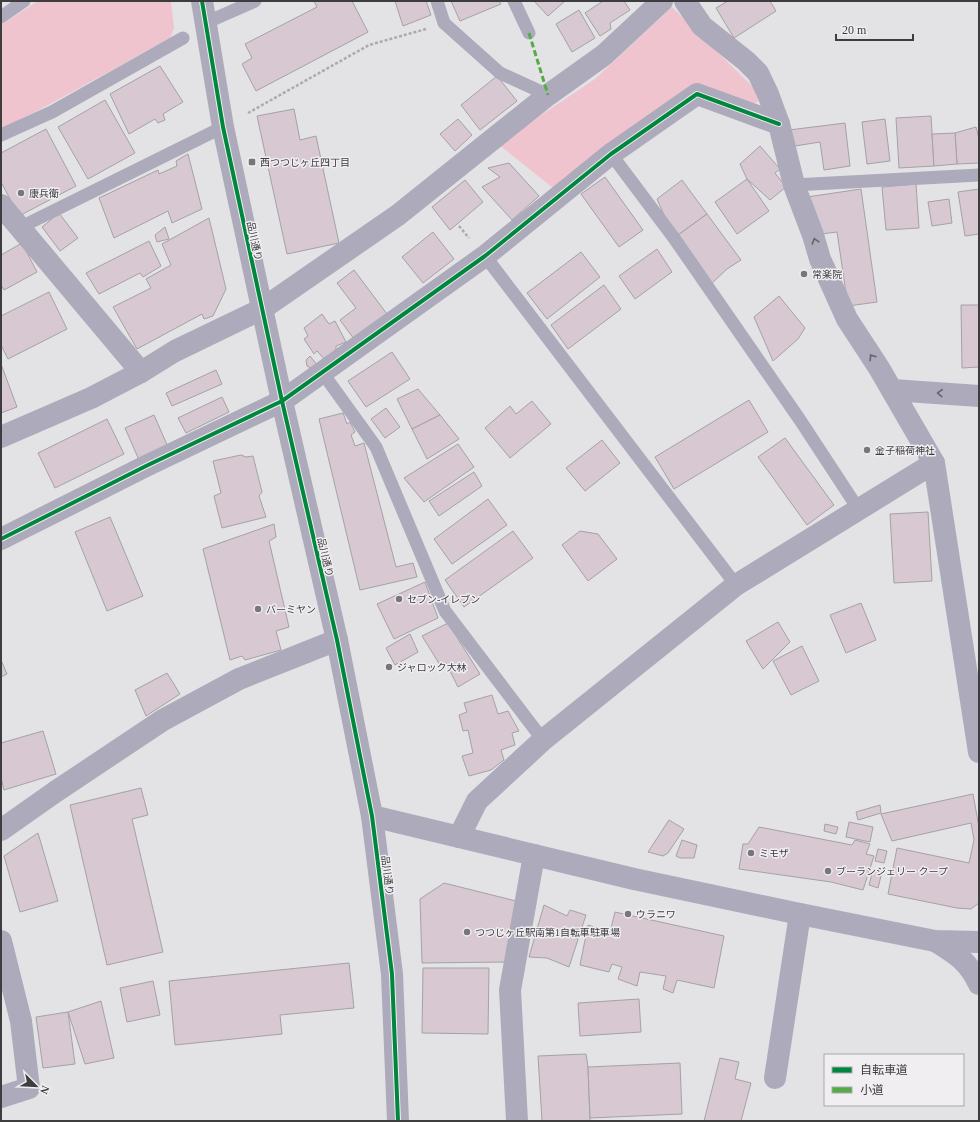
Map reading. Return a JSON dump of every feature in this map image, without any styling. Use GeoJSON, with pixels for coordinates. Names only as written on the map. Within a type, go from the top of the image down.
{"type":"FeatureCollection","features":[{"type":"Feature","properties":{"kind":"street","name":"品川通り"},"geometry":{"type":"LineString","coordinates":[[202,1],[223,127],[282,401],[337,640],[372,816],[392,974],[398,1121]]}},
{"type":"Feature","properties":{"kind":"street"},"geometry":{"type":"LineString","coordinates":[[686,1],[702,26],[746,61],[758,73],[768,94],[779,124],[794,185],[813,235],[820,259],[848,319],[892,390],[934,463],[979,752]]}},
{"type":"Feature","properties":{"kind":"street"},"geometry":{"type":"LineString","coordinates":[[1,437],[91,398],[141,372],[175,351],[262,309],[398,215],[548,95],[604,55],[652,5]]}},
{"type":"Feature","properties":{"kind":"street"},"geometry":{"type":"LineString","coordinates":[[1,539],[186,446],[282,401],[485,256],[611,154],[696,94],[779,124]]}},
{"type":"Feature","properties":{"kind":"street"},"geometry":{"type":"LineString","coordinates":[[1,205],[141,372]]}},
{"type":"Feature","properties":{"kind":"street"},"geometry":{"type":"LineString","coordinates":[[892,390],[979,396]]}},
{"type":"Feature","properties":{"kind":"street"},"geometry":{"type":"LineString","coordinates":[[458,837],[477,801],[543,740],[736,585],[934,463]]}},
{"type":"Feature","properties":{"kind":"street"},"geometry":{"type":"LineString","coordinates":[[1,830],[163,720],[239,679],[337,640]]}},
{"type":"Feature","properties":{"kind":"street"},"geometry":{"type":"LineString","coordinates":[[372,816],[634,879],[800,914],[935,941],[979,942]]}},
{"type":"Feature","properties":{"kind":"street"},"geometry":{"type":"LineString","coordinates":[[517,1121],[510,990],[534,855]]}},
{"type":"Feature","properties":{"kind":"street"},"geometry":{"type":"LineString","coordinates":[[775,1078],[800,914]]}},
{"type":"Feature","properties":{"kind":"street"},"geometry":{"type":"LineString","coordinates":[[1,941],[22,1021],[29,1088],[1,1097]]}},
{"type":"Feature","properties":{"kind":"street"},"geometry":{"type":"LineString","coordinates":[[935,941],[960,957],[974,974],[979,984]]}},
{"type":"Feature","properties":{"kind":"lane"},"geometry":{"type":"LineString","coordinates":[[1,17],[24,1]]}},
{"type":"Feature","properties":{"kind":"lane"},"geometry":{"type":"LineString","coordinates":[[205,23],[255,1]]}},
{"type":"Feature","properties":{"kind":"lane"},"geometry":{"type":"LineString","coordinates":[[437,1],[444,23],[500,73],[548,95]]}},
{"type":"Feature","properties":{"kind":"lane"},"geometry":{"type":"LineString","coordinates":[[514,1],[528,33]]}},
{"type":"Feature","properties":{"kind":"lane"},"geometry":{"type":"LineString","coordinates":[[1,135],[52,112],[183,38]]}},
{"type":"Feature","properties":{"kind":"lane"},"geometry":{"type":"LineString","coordinates":[[20,228],[223,127]]}},
{"type":"Feature","properties":{"kind":"lane"},"geometry":{"type":"LineString","coordinates":[[611,154],[674,238],[800,420],[859,510]]}},
{"type":"Feature","properties":{"kind":"lane"},"geometry":{"type":"LineString","coordinates":[[794,185],[979,174]]}},
{"type":"Feature","properties":{"kind":"lane"},"geometry":{"type":"LineString","coordinates":[[485,256],[736,585]]}},
{"type":"Feature","properties":{"kind":"lane"},"geometry":{"type":"LineString","coordinates":[[322,372],[376,447],[445,610],[543,740]]}},
{"type":"Feature","properties":{"kind":"path"},"geometry":{"type":"LineString","coordinates":[[248,113],[369,45],[444,23]]}},
{"type":"Feature","properties":{"kind":"shaded area"},"geometry":{"type":"Polygon","coordinates":[[[38,1],[171,1],[174,28],[170,38],[41,109],[1,129],[1,25],[38,1]]]}},
{"type":"Feature","properties":{"kind":"shaded area"},"geometry":{"type":"Polygon","coordinates":[[[672,7],[763,97],[751,107],[694,85],[553,188],[498,144],[595,79],[672,7]]]}},
{"type":"Feature","properties":{"kind":"building"},"geometry":{"type":"Polygon","coordinates":[[[314,1],[352,1],[368,32],[256,91],[242,64],[252,58],[245,44],[317,7],[314,1]]]}},
{"type":"Feature","properties":{"kind":"building"},"geometry":{"type":"Polygon","coordinates":[[[395,1],[426,1],[431,15],[403,26],[395,1]]]}},
{"type":"Feature","properties":{"kind":"building"},"geometry":{"type":"Polygon","coordinates":[[[451,1],[499,1],[501,4],[460,21],[451,1]]]}},
{"type":"Feature","properties":{"kind":"building"},"geometry":{"type":"Polygon","coordinates":[[[534,1],[565,1],[548,16],[534,1]]]}},
{"type":"Feature","properties":{"kind":"building"},"geometry":{"type":"Polygon","coordinates":[[[603,1],[624,1],[630,10],[610,23],[611,29],[600,36],[585,13],[603,1]]]}},
{"type":"Feature","properties":{"kind":"building"},"geometry":{"type":"Polygon","coordinates":[[[728,1],[770,1],[776,11],[734,38],[716,8],[728,1]]]}},
{"type":"Feature","properties":{"kind":"building"},"geometry":{"type":"Polygon","coordinates":[[[579,10],[595,38],[572,52],[556,24],[579,10]]]}},
{"type":"Feature","properties":{"kind":"building"},"geometry":{"type":"Polygon","coordinates":[[[160,66],[183,102],[163,114],[165,120],[158,123],[155,119],[129,134],[110,94],[160,66]]]}},
{"type":"Feature","properties":{"kind":"building"},"geometry":{"type":"Polygon","coordinates":[[[497,76],[517,101],[480,130],[461,105],[497,76]]]}},
{"type":"Feature","properties":{"kind":"building"},"geometry":{"type":"Polygon","coordinates":[[[105,100],[135,153],[88,179],[58,127],[105,100]]]}},
{"type":"Feature","properties":{"kind":"building"},"geometry":{"type":"Polygon","coordinates":[[[294,109],[300,140],[316,136],[339,243],[287,254],[257,116],[294,109]]]}},
{"type":"Feature","properties":{"kind":"building"},"geometry":{"type":"Polygon","coordinates":[[[931,116],[934,166],[899,168],[896,118],[931,116]]]}},
{"type":"Feature","properties":{"kind":"building"},"geometry":{"type":"Polygon","coordinates":[[[458,119],[472,135],[455,151],[440,134],[458,119]]]}},
{"type":"Feature","properties":{"kind":"building"},"geometry":{"type":"Polygon","coordinates":[[[885,119],[890,161],[867,164],[862,122],[885,119]]]}},
{"type":"Feature","properties":{"kind":"building"},"geometry":{"type":"Polygon","coordinates":[[[845,123],[850,166],[824,170],[820,142],[795,146],[789,130],[845,123]]]}},
{"type":"Feature","properties":{"kind":"building"},"geometry":{"type":"Polygon","coordinates":[[[976,127],[979,139],[979,163],[957,164],[955,133],[976,127]]]}},
{"type":"Feature","properties":{"kind":"building"},"geometry":{"type":"Polygon","coordinates":[[[46,129],[76,186],[19,216],[1,182],[1,153],[46,129]]]}},
{"type":"Feature","properties":{"kind":"building"},"geometry":{"type":"Polygon","coordinates":[[[955,133],[957,164],[934,166],[932,134],[955,133]]]}},
{"type":"Feature","properties":{"kind":"building"},"geometry":{"type":"Polygon","coordinates":[[[760,146],[780,169],[775,173],[786,187],[770,200],[747,179],[740,164],[760,146]]]}},
{"type":"Feature","properties":{"kind":"building"},"geometry":{"type":"Polygon","coordinates":[[[188,154],[202,209],[172,223],[168,211],[114,238],[99,198],[158,170],[159,174],[177,166],[176,161],[188,154]]]}},
{"type":"Feature","properties":{"kind":"building"},"geometry":{"type":"Polygon","coordinates":[[[509,163],[539,196],[512,220],[482,187],[500,177],[488,168],[509,163]]]}},
{"type":"Feature","properties":{"kind":"building"},"geometry":{"type":"Polygon","coordinates":[[[605,177],[643,230],[619,247],[581,194],[605,177]]]}},
{"type":"Feature","properties":{"kind":"building"},"geometry":{"type":"Polygon","coordinates":[[[747,179],[769,211],[737,234],[715,202],[747,179]]]}},
{"type":"Feature","properties":{"kind":"building"},"geometry":{"type":"Polygon","coordinates":[[[465,180],[483,202],[450,230],[432,207],[465,180]]]}},
{"type":"Feature","properties":{"kind":"building"},"geometry":{"type":"Polygon","coordinates":[[[682,180],[707,214],[674,238],[657,199],[682,180]]]}},
{"type":"Feature","properties":{"kind":"building"},"geometry":{"type":"Polygon","coordinates":[[[916,184],[919,228],[886,230],[882,187],[916,184]]]}},
{"type":"Feature","properties":{"kind":"building"},"geometry":{"type":"Polygon","coordinates":[[[861,189],[877,302],[848,306],[837,232],[813,235],[807,197],[861,189]]]}},
{"type":"Feature","properties":{"kind":"building"},"geometry":{"type":"Polygon","coordinates":[[[979,189],[979,234],[965,236],[958,192],[979,189]]]}},
{"type":"Feature","properties":{"kind":"building"},"geometry":{"type":"Polygon","coordinates":[[[949,199],[952,223],[932,226],[928,202],[949,199]]]}},
{"type":"Feature","properties":{"kind":"building"},"geometry":{"type":"Polygon","coordinates":[[[59,213],[78,238],[60,251],[42,227],[59,213]]]}},
{"type":"Feature","properties":{"kind":"building"},"geometry":{"type":"Polygon","coordinates":[[[707,214],[741,260],[727,269],[711,284],[674,238],[707,214]]]}},
{"type":"Feature","properties":{"kind":"building"},"geometry":{"type":"Polygon","coordinates":[[[209,218],[226,289],[213,316],[204,319],[202,314],[137,349],[113,307],[151,288],[146,279],[171,265],[162,244],[209,218]]]}},
{"type":"Feature","properties":{"kind":"building"},"geometry":{"type":"Polygon","coordinates":[[[165,227],[169,239],[157,242],[155,235],[165,227]]]}},
{"type":"Feature","properties":{"kind":"building"},"geometry":{"type":"Polygon","coordinates":[[[433,232],[454,259],[423,283],[402,257],[433,232]]]}},
{"type":"Feature","properties":{"kind":"building"},"geometry":{"type":"Polygon","coordinates":[[[149,241],[161,266],[143,277],[140,273],[99,294],[86,273],[149,241]]]}},
{"type":"Feature","properties":{"kind":"building"},"geometry":{"type":"Polygon","coordinates":[[[22,243],[37,272],[4,290],[1,285],[1,255],[22,243]]]}},
{"type":"Feature","properties":{"kind":"building"},"geometry":{"type":"Polygon","coordinates":[[[657,249],[672,272],[635,299],[619,276],[657,249]]]}},
{"type":"Feature","properties":{"kind":"building"},"geometry":{"type":"Polygon","coordinates":[[[581,252],[600,277],[547,319],[527,293],[581,252]]]}},
{"type":"Feature","properties":{"kind":"building"},"geometry":{"type":"Polygon","coordinates":[[[354,270],[387,314],[354,339],[340,320],[356,308],[337,283],[354,270]]]}},
{"type":"Feature","properties":{"kind":"building"},"geometry":{"type":"Polygon","coordinates":[[[604,285],[621,309],[568,349],[551,325],[604,285]]]}},
{"type":"Feature","properties":{"kind":"building"},"geometry":{"type":"Polygon","coordinates":[[[49,292],[67,329],[8,359],[1,345],[1,316],[49,292]]]}},
{"type":"Feature","properties":{"kind":"building"},"geometry":{"type":"Polygon","coordinates":[[[779,296],[805,328],[798,339],[773,361],[754,317],[779,296]]]}},
{"type":"Feature","properties":{"kind":"building"},"geometry":{"type":"Polygon","coordinates":[[[961,305],[979,305],[979,367],[962,368],[961,305]]]}},
{"type":"Feature","properties":{"kind":"building"},"geometry":{"type":"Polygon","coordinates":[[[322,314],[329,324],[335,321],[346,342],[336,346],[336,352],[325,360],[317,351],[314,354],[304,339],[308,336],[304,328],[322,314]]]}},
{"type":"Feature","properties":{"kind":"building"},"geometry":{"type":"Polygon","coordinates":[[[392,352],[410,379],[366,407],[348,381],[392,352]]]}},
{"type":"Feature","properties":{"kind":"building"},"geometry":{"type":"Polygon","coordinates":[[[310,356],[318,366],[311,368],[307,366],[306,360],[310,356]]]}},
{"type":"Feature","properties":{"kind":"building"},"geometry":{"type":"Polygon","coordinates":[[[1,364],[17,407],[1,413],[1,364]]]}},
{"type":"Feature","properties":{"kind":"building"},"geometry":{"type":"Polygon","coordinates":[[[216,370],[222,384],[172,406],[166,393],[216,370]]]}},
{"type":"Feature","properties":{"kind":"building"},"geometry":{"type":"Polygon","coordinates":[[[418,389],[440,415],[412,429],[397,399],[418,389]]]}},
{"type":"Feature","properties":{"kind":"building"},"geometry":{"type":"Polygon","coordinates":[[[222,397],[229,412],[186,433],[178,418],[222,397]]]}},
{"type":"Feature","properties":{"kind":"building"},"geometry":{"type":"Polygon","coordinates":[[[749,400],[768,432],[674,489],[655,457],[749,400]]]}},
{"type":"Feature","properties":{"kind":"building"},"geometry":{"type":"Polygon","coordinates":[[[532,401],[551,424],[510,458],[485,428],[510,406],[516,414],[532,401]]]}},
{"type":"Feature","properties":{"kind":"building"},"geometry":{"type":"Polygon","coordinates":[[[386,408],[400,427],[385,438],[371,419],[386,408]]]}},
{"type":"Feature","properties":{"kind":"building"},"geometry":{"type":"Polygon","coordinates":[[[343,413],[347,424],[350,422],[355,432],[351,435],[355,446],[364,443],[396,567],[413,563],[417,577],[360,590],[319,419],[343,413]]]}},
{"type":"Feature","properties":{"kind":"building"},"geometry":{"type":"Polygon","coordinates":[[[154,415],[168,447],[139,460],[125,428],[154,415]]]}},
{"type":"Feature","properties":{"kind":"building"},"geometry":{"type":"Polygon","coordinates":[[[440,415],[459,439],[427,459],[412,429],[440,415]]]}},
{"type":"Feature","properties":{"kind":"building"},"geometry":{"type":"Polygon","coordinates":[[[107,419],[124,454],[55,488],[38,453],[107,419]]]}},
{"type":"Feature","properties":{"kind":"building"},"geometry":{"type":"Polygon","coordinates":[[[785,438],[834,505],[807,525],[758,457],[785,438]]]}},
{"type":"Feature","properties":{"kind":"building"},"geometry":{"type":"Polygon","coordinates":[[[602,440],[620,463],[585,491],[566,468],[602,440]]]}},
{"type":"Feature","properties":{"kind":"building"},"geometry":{"type":"Polygon","coordinates":[[[458,444],[474,467],[424,502],[404,478],[458,444]]]}},
{"type":"Feature","properties":{"kind":"building"},"geometry":{"type":"Polygon","coordinates":[[[241,455],[246,457],[253,456],[262,492],[259,496],[266,517],[222,528],[214,496],[221,493],[213,461],[241,455]]]}},
{"type":"Feature","properties":{"kind":"building"},"geometry":{"type":"Polygon","coordinates":[[[474,472],[482,486],[439,516],[429,501],[474,472]]]}},
{"type":"Feature","properties":{"kind":"building"},"geometry":{"type":"Polygon","coordinates":[[[488,499],[507,525],[452,564],[434,539],[488,499]]]}},
{"type":"Feature","properties":{"kind":"building"},"geometry":{"type":"Polygon","coordinates":[[[928,512],[932,581],[894,583],[890,514],[928,512]]]}},
{"type":"Feature","properties":{"kind":"building"},"geometry":{"type":"Polygon","coordinates":[[[110,517],[143,596],[107,611],[75,532],[110,517]]]}},
{"type":"Feature","properties":{"kind":"building"},"geometry":{"type":"Polygon","coordinates":[[[274,524],[276,537],[269,541],[289,627],[276,631],[281,650],[245,660],[242,656],[230,660],[203,549],[274,524]]]}},
{"type":"Feature","properties":{"kind":"building"},"geometry":{"type":"Polygon","coordinates":[[[513,531],[533,558],[464,607],[445,580],[513,531]]]}},
{"type":"Feature","properties":{"kind":"building"},"geometry":{"type":"Polygon","coordinates":[[[580,531],[598,534],[617,559],[588,581],[562,545],[580,531]]]}},
{"type":"Feature","properties":{"kind":"building"},"geometry":{"type":"Polygon","coordinates":[[[425,582],[438,618],[394,639],[377,604],[425,582]]]}},
{"type":"Feature","properties":{"kind":"building"},"geometry":{"type":"Polygon","coordinates":[[[861,603],[876,640],[846,653],[830,615],[861,603]]]}},
{"type":"Feature","properties":{"kind":"building"},"geometry":{"type":"Polygon","coordinates":[[[778,622],[790,642],[763,669],[746,641],[778,622]]]}},
{"type":"Feature","properties":{"kind":"building"},"geometry":{"type":"Polygon","coordinates":[[[448,623],[480,674],[458,687],[446,663],[440,665],[422,636],[448,623]]]}},
{"type":"Feature","properties":{"kind":"building"},"geometry":{"type":"Polygon","coordinates":[[[410,634],[418,652],[395,665],[386,648],[410,634]]]}},
{"type":"Feature","properties":{"kind":"building"},"geometry":{"type":"Polygon","coordinates":[[[802,646],[819,681],[791,695],[773,661],[802,646]]]}},
{"type":"Feature","properties":{"kind":"building"},"geometry":{"type":"Polygon","coordinates":[[[1,660],[7,674],[1,677],[1,660]]]}},
{"type":"Feature","properties":{"kind":"building"},"geometry":{"type":"Polygon","coordinates":[[[167,673],[180,694],[146,716],[135,690],[167,673]]]}},
{"type":"Feature","properties":{"kind":"building"},"geometry":{"type":"Polygon","coordinates":[[[492,695],[498,714],[508,711],[519,731],[512,733],[515,745],[501,750],[504,760],[491,770],[469,776],[462,756],[473,753],[468,730],[463,731],[459,715],[467,712],[464,703],[492,695]]]}},
{"type":"Feature","properties":{"kind":"building"},"geometry":{"type":"Polygon","coordinates":[[[43,731],[56,774],[4,790],[1,778],[1,743],[43,731]]]}},
{"type":"Feature","properties":{"kind":"building"},"geometry":{"type":"Polygon","coordinates":[[[141,788],[148,815],[132,819],[163,952],[107,965],[70,805],[141,788]]]}},
{"type":"Feature","properties":{"kind":"building"},"geometry":{"type":"Polygon","coordinates":[[[973,794],[979,827],[979,903],[971,909],[957,908],[888,894],[897,848],[969,863],[974,840],[971,823],[892,841],[881,814],[973,794]]]}},
{"type":"Feature","properties":{"kind":"building"},"geometry":{"type":"Polygon","coordinates":[[[880,805],[881,813],[858,820],[856,812],[880,805]]]}},
{"type":"Feature","properties":{"kind":"building"},"geometry":{"type":"Polygon","coordinates":[[[669,820],[684,829],[668,853],[663,856],[648,852],[669,820]]]}},
{"type":"Feature","properties":{"kind":"building"},"geometry":{"type":"Polygon","coordinates":[[[849,822],[873,827],[870,842],[846,837],[849,822]]]}},
{"type":"Feature","properties":{"kind":"building"},"geometry":{"type":"Polygon","coordinates":[[[825,824],[838,827],[836,834],[824,831],[825,824]]]}},
{"type":"Feature","properties":{"kind":"building"},"geometry":{"type":"Polygon","coordinates":[[[759,827],[852,845],[855,840],[870,844],[866,854],[874,856],[863,890],[831,882],[739,869],[743,844],[748,844],[759,827]]]}},
{"type":"Feature","properties":{"kind":"building"},"geometry":{"type":"Polygon","coordinates":[[[38,833],[58,901],[20,912],[4,856],[38,833]]]}},
{"type":"Feature","properties":{"kind":"building"},"geometry":{"type":"Polygon","coordinates":[[[682,840],[697,845],[694,858],[680,858],[676,856],[682,840]]]}},
{"type":"Feature","properties":{"kind":"building"},"geometry":{"type":"Polygon","coordinates":[[[878,849],[887,851],[884,863],[875,861],[878,849]]]}},
{"type":"Feature","properties":{"kind":"building"},"geometry":{"type":"Polygon","coordinates":[[[873,870],[882,872],[878,888],[869,885],[873,870]]]}},
{"type":"Feature","properties":{"kind":"building","name":"つつじヶ丘駅南第1自転車駐車場"},"geometry":{"type":"Polygon","coordinates":[[[444,883],[516,901],[507,962],[422,963],[420,899],[444,883]]]}},
{"type":"Feature","properties":{"kind":"building"},"geometry":{"type":"Polygon","coordinates":[[[544,905],[567,916],[570,910],[586,915],[569,967],[547,958],[529,957],[544,905]]]}},
{"type":"Feature","properties":{"kind":"building"},"geometry":{"type":"Polygon","coordinates":[[[615,912],[724,936],[714,988],[677,980],[673,993],[663,989],[666,976],[640,972],[637,986],[618,979],[622,967],[612,964],[609,972],[580,965],[588,925],[610,932],[615,912]]]}},
{"type":"Feature","properties":{"kind":"building"},"geometry":{"type":"Polygon","coordinates":[[[349,963],[354,1008],[280,1015],[282,1034],[175,1045],[169,981],[349,963]]]}},
{"type":"Feature","properties":{"kind":"building"},"geometry":{"type":"Polygon","coordinates":[[[423,968],[489,968],[488,1034],[422,1033],[423,968]]]}},
{"type":"Feature","properties":{"kind":"building"},"geometry":{"type":"Polygon","coordinates":[[[153,981],[160,1015],[127,1022],[120,988],[153,981]]]}},
{"type":"Feature","properties":{"kind":"building"},"geometry":{"type":"Polygon","coordinates":[[[639,999],[641,1032],[580,1036],[578,1003],[639,999]]]}},
{"type":"Feature","properties":{"kind":"building"},"geometry":{"type":"Polygon","coordinates":[[[101,1001],[114,1058],[85,1064],[68,1012],[101,1001]]]}},
{"type":"Feature","properties":{"kind":"building"},"geometry":{"type":"Polygon","coordinates":[[[68,1012],[75,1064],[43,1068],[36,1017],[68,1012]]]}},
{"type":"Feature","properties":{"kind":"building"},"geometry":{"type":"Polygon","coordinates":[[[586,1054],[588,1067],[590,1121],[542,1121],[538,1056],[586,1054]]]}},
{"type":"Feature","properties":{"kind":"building"},"geometry":{"type":"Polygon","coordinates":[[[720,1058],[739,1062],[735,1079],[751,1083],[741,1121],[704,1121],[720,1058]]]}},
{"type":"Feature","properties":{"kind":"building"},"geometry":{"type":"Polygon","coordinates":[[[680,1063],[682,1114],[590,1118],[588,1067],[680,1063]]]}},
{"type":"Feature","properties":{"kind":"marked path"},"geometry":{"type":"LineString","coordinates":[[529,33],[548,95]]}},
{"type":"Feature","properties":{"kind":"cycle path"},"geometry":{"type":"LineString","coordinates":[[202,1],[223,127],[282,401],[337,640],[372,816],[392,974],[398,1121]]}},
{"type":"Feature","properties":{"kind":"cycle path"},"geometry":{"type":"LineString","coordinates":[[1,539],[146,466],[282,401],[485,256],[611,154],[697,94],[779,124]]}},
{"type":"Feature","properties":{"kind":"place","name":"西つつじヶ丘四丁目"},"geometry":{"type":"Point","coordinates":[252,162]}},
{"type":"Feature","properties":{"kind":"place","name":"康兵衛"},"geometry":{"type":"Point","coordinates":[21,193]}},
{"type":"Feature","properties":{"kind":"place","name":"常楽院"},"geometry":{"type":"Point","coordinates":[804,274]}},
{"type":"Feature","properties":{"kind":"place","name":"金子稲荷神社"},"geometry":{"type":"Point","coordinates":[867,450]}},
{"type":"Feature","properties":{"kind":"place","name":"セブン-イレブン"},"geometry":{"type":"Point","coordinates":[399,599]}},
{"type":"Feature","properties":{"kind":"place","name":"バーミヤン"},"geometry":{"type":"Point","coordinates":[258,609]}},
{"type":"Feature","properties":{"kind":"place","name":"ジャロック大林"},"geometry":{"type":"Point","coordinates":[389,667]}},
{"type":"Feature","properties":{"kind":"place","name":"ミモザ"},"geometry":{"type":"Point","coordinates":[751,853]}},
{"type":"Feature","properties":{"kind":"place","name":"ブーランジェリー クープ"},"geometry":{"type":"Point","coordinates":[828,871]}},
{"type":"Feature","properties":{"kind":"place","name":"ウラニワ"},"geometry":{"type":"Point","coordinates":[628,914]}},
{"type":"Feature","properties":{"kind":"place","name":"つつじヶ丘駅南第1自転車駐車場"},"geometry":{"type":"Point","coordinates":[467,932]}}]}
